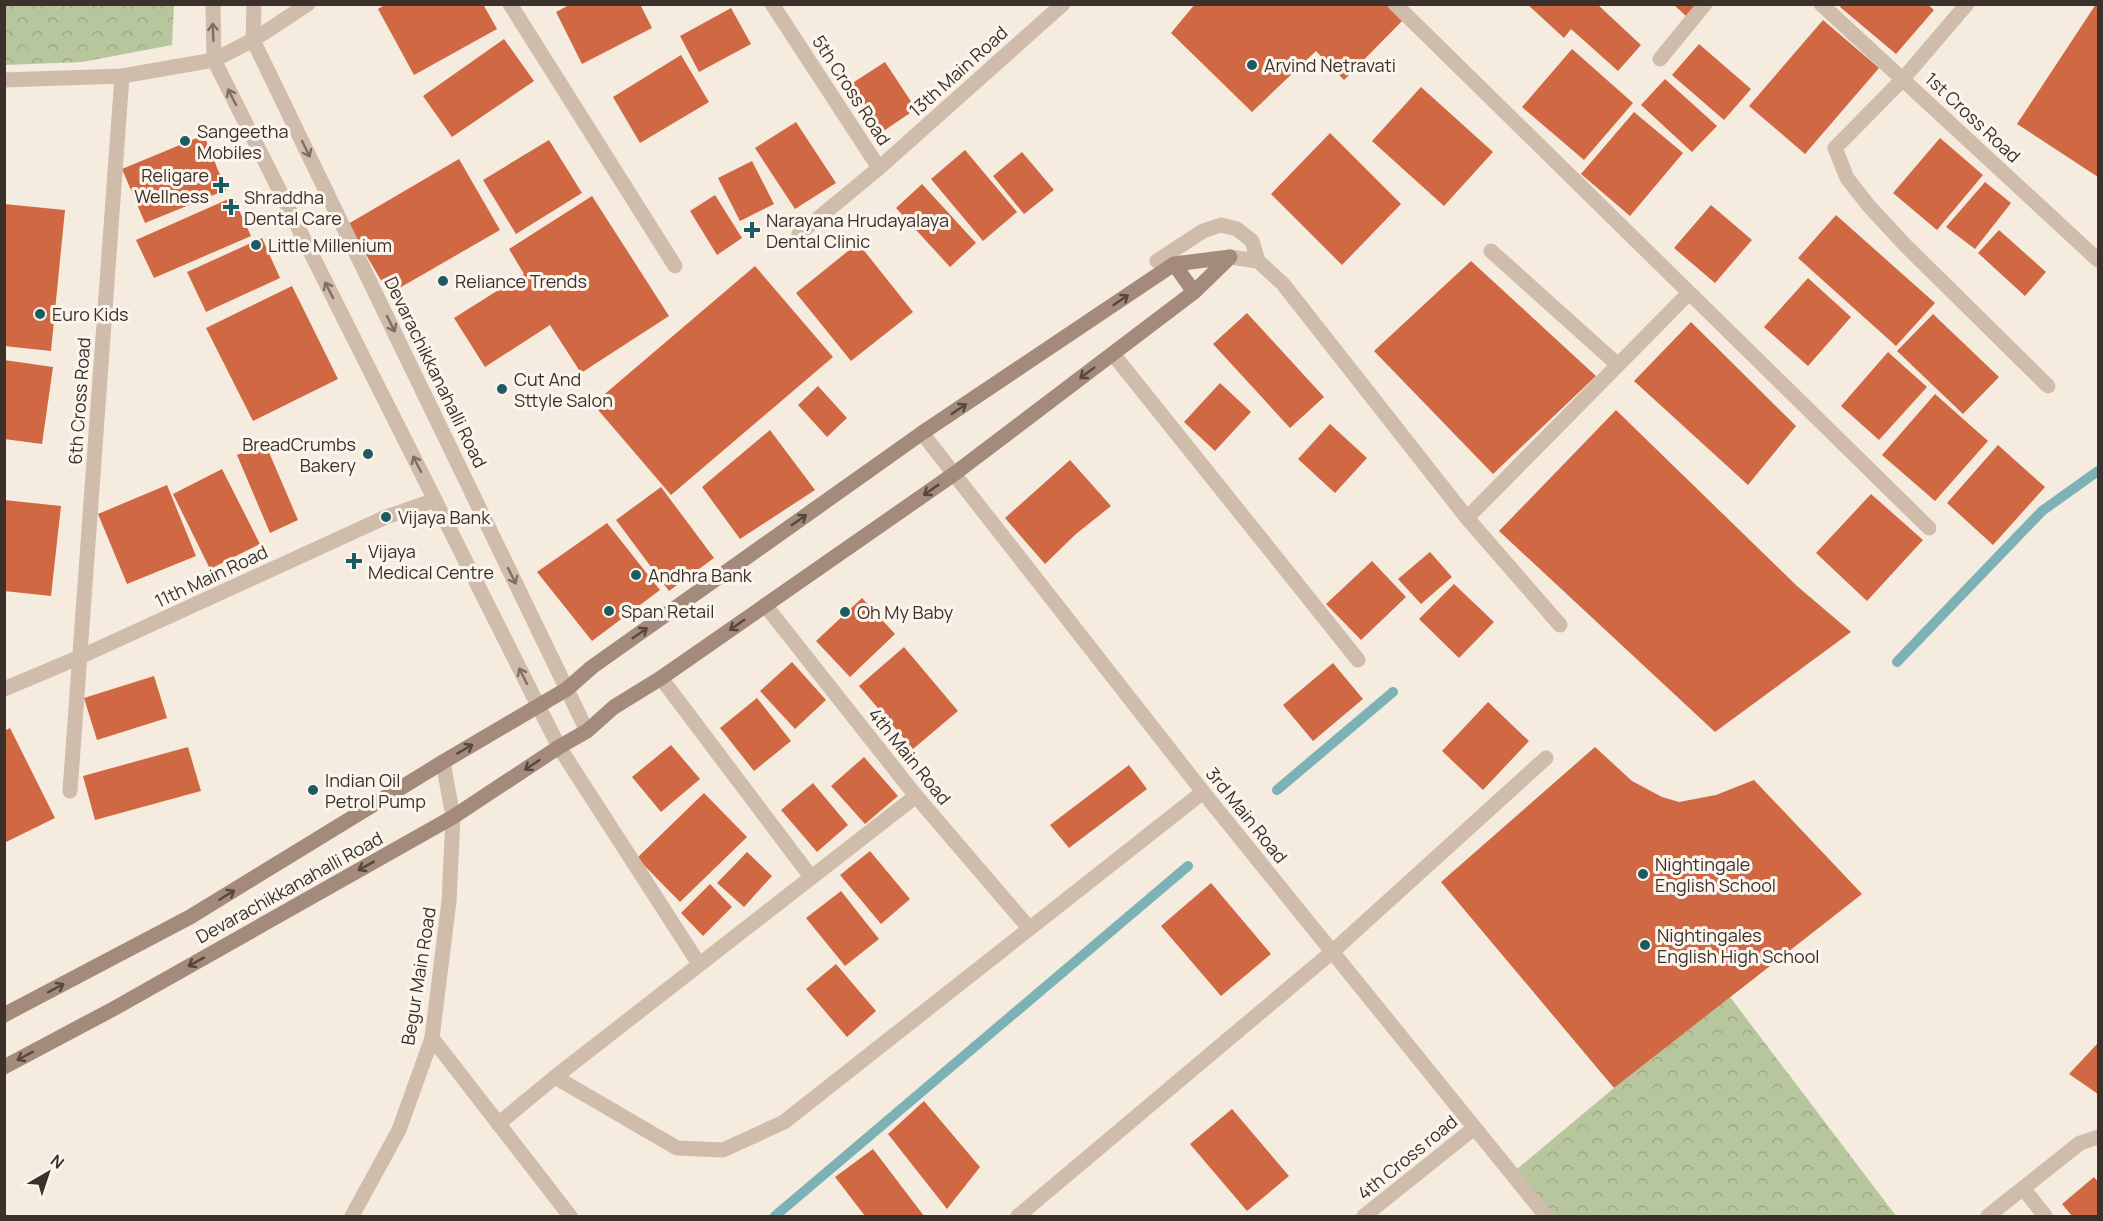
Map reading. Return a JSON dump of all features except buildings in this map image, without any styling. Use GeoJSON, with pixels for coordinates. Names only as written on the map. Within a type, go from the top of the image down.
{"type":"FeatureCollection","features":[{"type":"Feature","properties":{"kind":"main road","name":"Devarachikkanahalli Road"},"geometry":{"type":"LineString","coordinates":[[4,1067],[126,1002],[453,817],[587,731],[614,707],[660,678],[954,474],[1194,292],[1230,257]]}},
{"type":"Feature","properties":{"kind":"main road"},"geometry":{"type":"LineString","coordinates":[[1194,292],[1174,264],[1230,257]]}},
{"type":"Feature","properties":{"kind":"main road","name":"Devarachikkanahalli Road"},"geometry":{"type":"LineString","coordinates":[[4,1015],[190,917],[443,762],[539,707],[922,433],[1174,264]]}},
{"type":"Feature","properties":{"kind":"street"},"geometry":{"type":"LineString","coordinates":[[213,4],[214,60],[559,747],[699,964]]}},
{"type":"Feature","properties":{"kind":"street","name":"Devarachikkanahalli Road"},"geometry":{"type":"LineString","coordinates":[[254,4],[253,40],[587,731]]}},
{"type":"Feature","properties":{"kind":"street"},"geometry":{"type":"LineString","coordinates":[[4,80],[122,76],[214,60],[253,40],[308,4]]}},
{"type":"Feature","properties":{"kind":"street"},"geometry":{"type":"LineString","coordinates":[[510,4],[675,266]]}},
{"type":"Feature","properties":{"kind":"street","name":"5th Cross Road"},"geometry":{"type":"LineString","coordinates":[[772,4],[879,168]]}},
{"type":"Feature","properties":{"kind":"street","name":"13th Main Road"},"geometry":{"type":"LineString","coordinates":[[799,234],[879,168],[1063,4]]}},
{"type":"Feature","properties":{"kind":"street"},"geometry":{"type":"LineString","coordinates":[[1395,4],[1929,528]]}},
{"type":"Feature","properties":{"kind":"street"},"geometry":{"type":"LineString","coordinates":[[1660,58],[1705,4]]}},
{"type":"Feature","properties":{"kind":"street","name":"1st Cross Road"},"geometry":{"type":"LineString","coordinates":[[1821,4],[2098,260]]}},
{"type":"Feature","properties":{"kind":"street"},"geometry":{"type":"LineString","coordinates":[[1967,4],[1903,79],[1835,148],[1847,178],[1869,205],[1905,245],[2048,386]]}},
{"type":"Feature","properties":{"kind":"street","name":"6th Cross Road"},"geometry":{"type":"LineString","coordinates":[[70,791],[122,76]]}},
{"type":"Feature","properties":{"kind":"street"},"geometry":{"type":"LineString","coordinates":[[1157,261],[1203,231],[1221,225],[1237,229],[1252,242],[1258,261],[1283,284],[1467,518],[1560,625]]}},
{"type":"Feature","properties":{"kind":"street"},"geometry":{"type":"LineString","coordinates":[[1491,250],[1618,365]]}},
{"type":"Feature","properties":{"kind":"street"},"geometry":{"type":"LineString","coordinates":[[1230,257],[1258,261]]}},
{"type":"Feature","properties":{"kind":"street"},"geometry":{"type":"LineString","coordinates":[[1467,518],[1689,293]]}},
{"type":"Feature","properties":{"kind":"street"},"geometry":{"type":"LineString","coordinates":[[1113,354],[1359,660]]}},
{"type":"Feature","properties":{"kind":"street","name":"3rd Main Road"},"geometry":{"type":"LineString","coordinates":[[922,433],[1203,792],[1473,1129],[1546,1216]]}},
{"type":"Feature","properties":{"kind":"street","name":"11th Main Road"},"geometry":{"type":"LineString","coordinates":[[4,689],[80,657],[386,517],[435,500]]}},
{"type":"Feature","properties":{"kind":"street","name":"4th Main Road"},"geometry":{"type":"LineString","coordinates":[[765,605],[916,796],[1029,928]]}},
{"type":"Feature","properties":{"kind":"street"},"geometry":{"type":"LineString","coordinates":[[660,678],[811,877]]}},
{"type":"Feature","properties":{"kind":"street"},"geometry":{"type":"LineString","coordinates":[[1018,1216],[1332,952],[1546,758]]}},
{"type":"Feature","properties":{"kind":"street","name":"Begur Main Road"},"geometry":{"type":"LineString","coordinates":[[352,1216],[399,1130],[432,1038],[449,901],[453,817],[443,762]]}},
{"type":"Feature","properties":{"kind":"street"},"geometry":{"type":"LineString","coordinates":[[555,1077],[677,1148],[723,1150],[784,1122],[1203,792]]}},
{"type":"Feature","properties":{"kind":"street"},"geometry":{"type":"LineString","coordinates":[[498,1124],[916,796]]}},
{"type":"Feature","properties":{"kind":"street"},"geometry":{"type":"LineString","coordinates":[[432,1038],[570,1216]]}},
{"type":"Feature","properties":{"kind":"street","name":"4th Cross road"},"geometry":{"type":"LineString","coordinates":[[1364,1216],[1473,1129]]}},
{"type":"Feature","properties":{"kind":"street"},"geometry":{"type":"LineString","coordinates":[[1988,1216],[2080,1143],[2098,1137]]}},
{"type":"Feature","properties":{"kind":"street"},"geometry":{"type":"LineString","coordinates":[[2023,1188],[2045,1216]]}},
{"type":"Feature","properties":{"kind":"green space"},"geometry":{"type":"Polygon","coordinates":[[[4,5],[174,5],[172,45],[82,62],[5,65],[4,5]]]}},
{"type":"Feature","properties":{"kind":"green space"},"geometry":{"type":"Polygon","coordinates":[[[1730,997],[1896,1216],[1546,1216],[1511,1174],[1614,1088],[1730,997]]]}},
{"type":"Feature","properties":{"kind":"waterway"},"geometry":{"type":"LineString","coordinates":[[1897,662],[2042,511],[2098,471]]}},
{"type":"Feature","properties":{"kind":"waterway"},"geometry":{"type":"LineString","coordinates":[[1277,790],[1393,692]]}},
{"type":"Feature","properties":{"kind":"waterway"},"geometry":{"type":"LineString","coordinates":[[775,1216],[1188,866]]}},
{"type":"Feature","properties":{"kind":"place","name":"Arvind Netravati"},"geometry":{"type":"Point","coordinates":[1252,65]}},
{"type":"Feature","properties":{"kind":"place","name":"Sangeetha Mobiles"},"geometry":{"type":"Point","coordinates":[185,141]}},
{"type":"Feature","properties":{"kind":"place","name":"Religare Wellness"},"geometry":{"type":"Point","coordinates":[221,185]}},
{"type":"Feature","properties":{"kind":"place","name":"Shraddha Dental Care"},"geometry":{"type":"Point","coordinates":[231,207]}},
{"type":"Feature","properties":{"kind":"place","name":"Narayana Hrudayalaya Dental Clinic"},"geometry":{"type":"Point","coordinates":[752,230]}},
{"type":"Feature","properties":{"kind":"place","name":"Little Millenium"},"geometry":{"type":"Point","coordinates":[256,245]}},
{"type":"Feature","properties":{"kind":"place","name":"Reliance Trends"},"geometry":{"type":"Point","coordinates":[443,281]}},
{"type":"Feature","properties":{"kind":"place","name":"Euro Kids"},"geometry":{"type":"Point","coordinates":[40,314]}},
{"type":"Feature","properties":{"kind":"place","name":"Cut And Sttyle Salon"},"geometry":{"type":"Point","coordinates":[502,389]}},
{"type":"Feature","properties":{"kind":"place","name":"BreadCrumbs Bakery"},"geometry":{"type":"Point","coordinates":[368,454]}},
{"type":"Feature","properties":{"kind":"place","name":"Vijaya Bank"},"geometry":{"type":"Point","coordinates":[386,517]}},
{"type":"Feature","properties":{"kind":"place","name":"Vijaya Medical Centre"},"geometry":{"type":"Point","coordinates":[354,561]}},
{"type":"Feature","properties":{"kind":"place","name":"Andhra Bank"},"geometry":{"type":"Point","coordinates":[636,575]}},
{"type":"Feature","properties":{"kind":"place","name":"Span Retail"},"geometry":{"type":"Point","coordinates":[609,611]}},
{"type":"Feature","properties":{"kind":"place","name":"Oh My Baby"},"geometry":{"type":"Point","coordinates":[845,612]}},
{"type":"Feature","properties":{"kind":"place","name":"Indian Oil Petrol Pump"},"geometry":{"type":"Point","coordinates":[313,790]}},
{"type":"Feature","properties":{"kind":"place","name":"Nightingale English School"},"geometry":{"type":"Point","coordinates":[1643,874]}},
{"type":"Feature","properties":{"kind":"place","name":"Nightingales English High School"},"geometry":{"type":"Point","coordinates":[1645,945]}}]}
